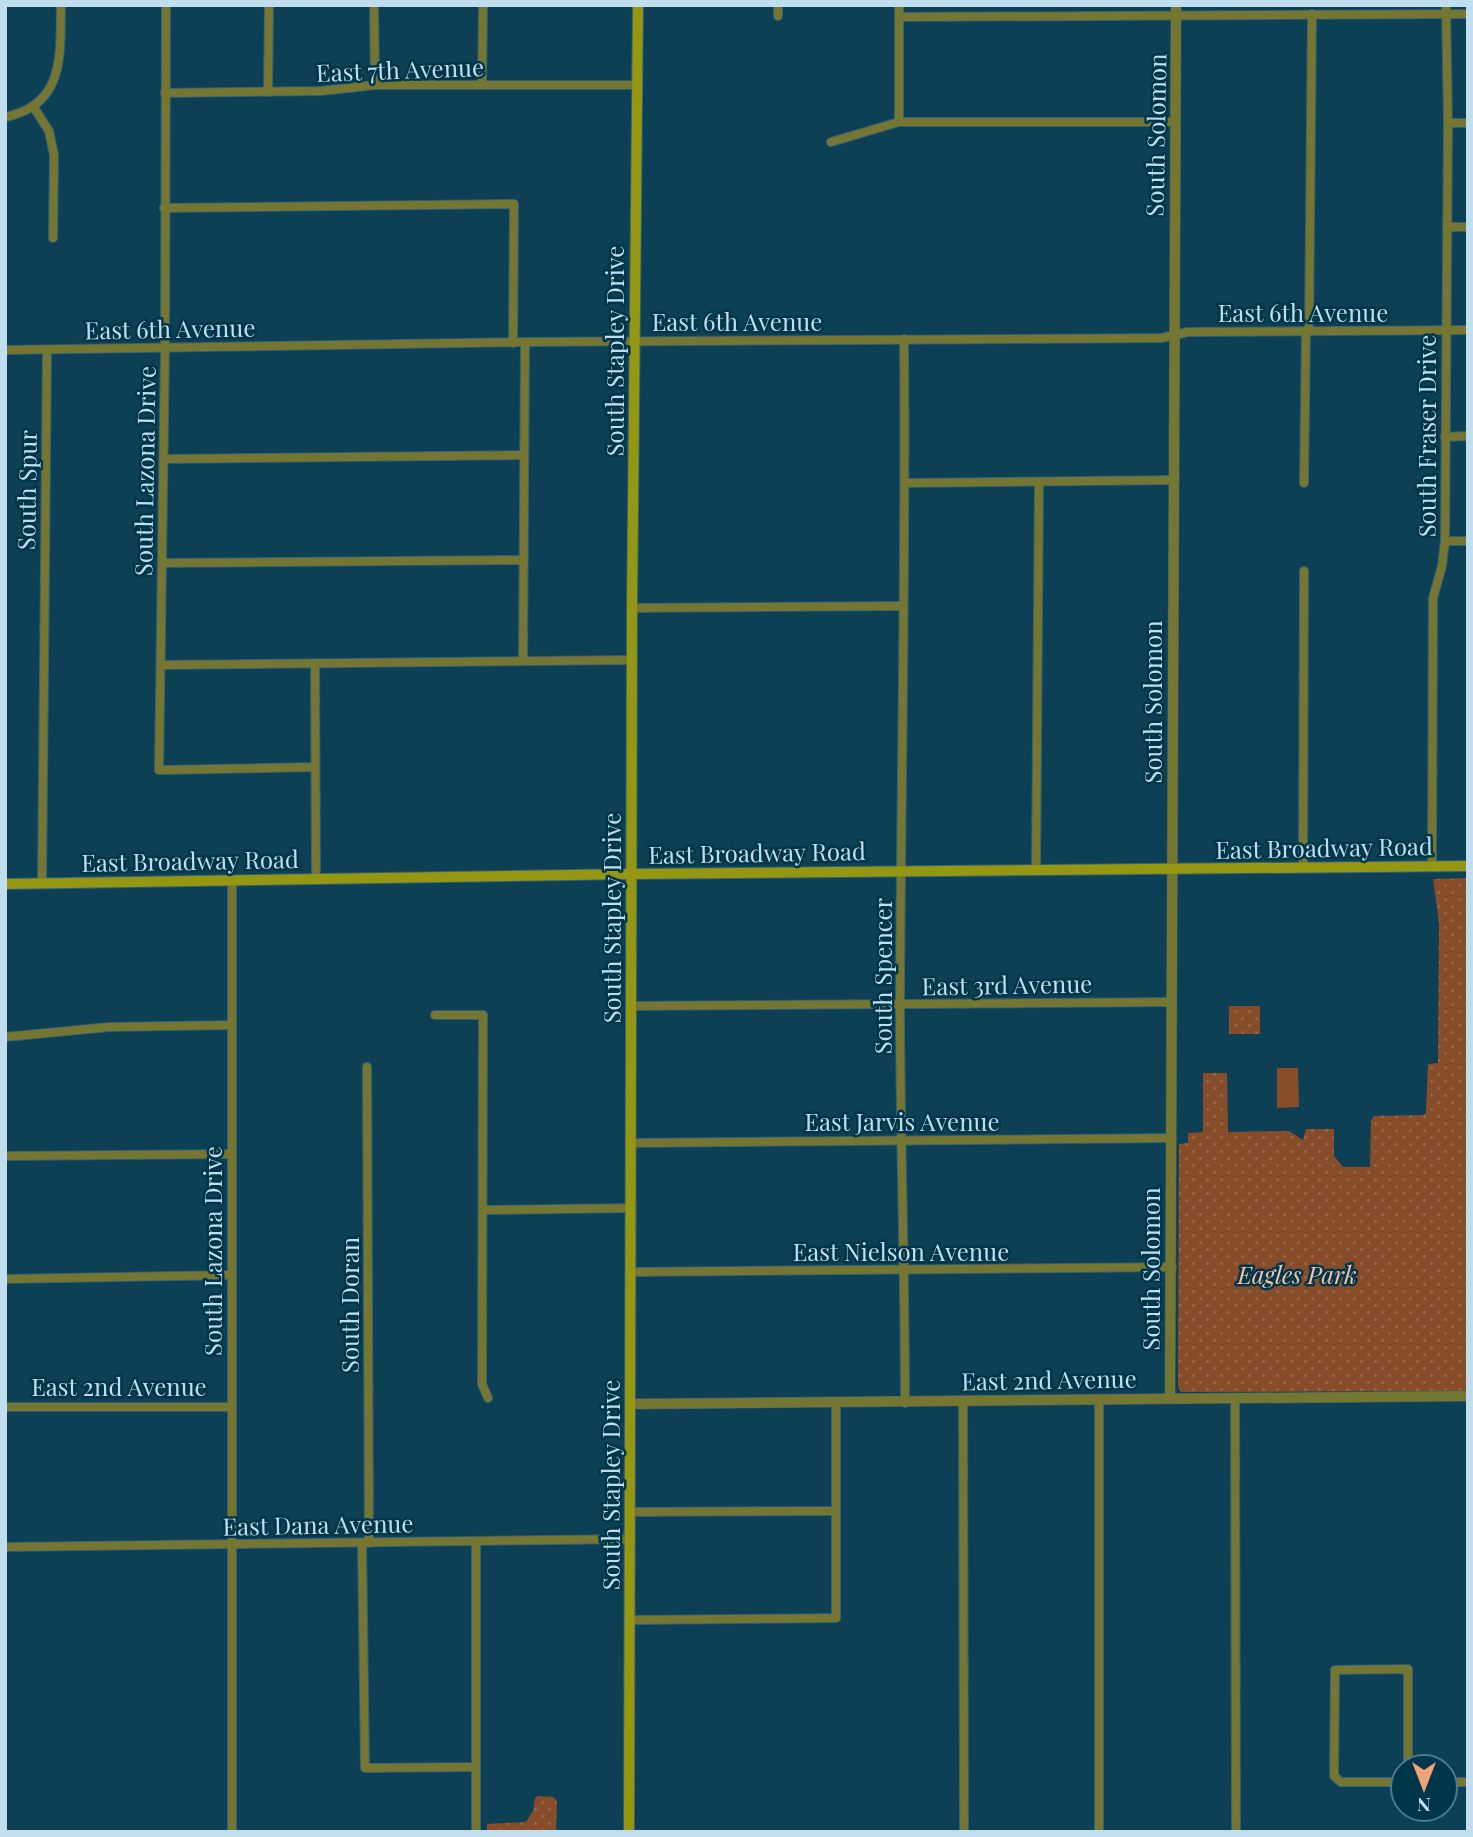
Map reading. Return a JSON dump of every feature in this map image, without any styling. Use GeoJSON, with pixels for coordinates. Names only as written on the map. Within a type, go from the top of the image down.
{"type":"FeatureCollection","features":[{"type":"Feature","properties":{"kind":"main road","name":"South Stapley Drive"},"geometry":{"type":"LineString","coordinates":[[629,1832],[632,608],[638,5]]}},
{"type":"Feature","properties":{"kind":"main road","name":"East Broadway Road"},"geometry":{"type":"LineString","coordinates":[[5,884],[631,874],[1468,866]]}},
{"type":"Feature","properties":{"kind":"street"},"geometry":{"type":"LineString","coordinates":[[5,117],[33,106],[52,86],[60,61],[61,5]]}},
{"type":"Feature","properties":{"kind":"street","name":"South Lazona Drive"},"geometry":{"type":"LineString","coordinates":[[166,5],[159,770],[315,766]]}},
{"type":"Feature","properties":{"kind":"street"},"geometry":{"type":"LineString","coordinates":[[268,92],[269,5]]}},
{"type":"Feature","properties":{"kind":"street"},"geometry":{"type":"LineString","coordinates":[[374,5],[375,85]]}},
{"type":"Feature","properties":{"kind":"street"},"geometry":{"type":"LineString","coordinates":[[482,85],[483,5]]}},
{"type":"Feature","properties":{"kind":"street"},"geometry":{"type":"LineString","coordinates":[[778,5],[778,16]]}},
{"type":"Feature","properties":{"kind":"street"},"geometry":{"type":"LineString","coordinates":[[899,5],[899,122]]}},
{"type":"Feature","properties":{"kind":"street"},"geometry":{"type":"LineString","coordinates":[[899,18],[1176,10],[1312,14],[1446,10],[1468,14]]}},
{"type":"Feature","properties":{"kind":"street","name":"South Solomon"},"geometry":{"type":"LineString","coordinates":[[1170,1398],[1176,10]]}},
{"type":"Feature","properties":{"kind":"street","name":"South Fraser Drive"},"geometry":{"type":"LineString","coordinates":[[1432,866],[1433,598],[1442,566],[1445,541],[1448,123],[1446,10]]}},
{"type":"Feature","properties":{"kind":"street"},"geometry":{"type":"LineString","coordinates":[[1304,483],[1312,14]]}},
{"type":"Feature","properties":{"kind":"street","name":"East 7th Avenue"},"geometry":{"type":"LineString","coordinates":[[164,93],[321,91],[375,85],[637,85]]}},
{"type":"Feature","properties":{"kind":"street"},"geometry":{"type":"LineString","coordinates":[[33,106],[49,131],[54,155],[52,238]]}},
{"type":"Feature","properties":{"kind":"street"},"geometry":{"type":"LineString","coordinates":[[831,142],[899,122],[1175,122]]}},
{"type":"Feature","properties":{"kind":"street"},"geometry":{"type":"LineString","coordinates":[[1448,123],[1468,123]]}},
{"type":"Feature","properties":{"kind":"street"},"geometry":{"type":"LineString","coordinates":[[164,208],[514,204],[513,342]]}},
{"type":"Feature","properties":{"kind":"street"},"geometry":{"type":"LineString","coordinates":[[1447,227],[1468,227]]}},
{"type":"Feature","properties":{"kind":"street","name":"East 6th Avenue"},"geometry":{"type":"LineString","coordinates":[[5,350],[513,342],[1161,338],[1188,332],[1468,330]]}},
{"type":"Feature","properties":{"kind":"street","name":"South Spencer"},"geometry":{"type":"LineString","coordinates":[[904,339],[900,1004],[906,1270],[905,1403]]}},
{"type":"Feature","properties":{"kind":"street"},"geometry":{"type":"LineString","coordinates":[[523,661],[525,342]]}},
{"type":"Feature","properties":{"kind":"street","name":"South Spur"},"geometry":{"type":"LineString","coordinates":[[42,883],[47,349]]}},
{"type":"Feature","properties":{"kind":"street"},"geometry":{"type":"LineString","coordinates":[[1446,436],[1468,436]]}},
{"type":"Feature","properties":{"kind":"street"},"geometry":{"type":"LineString","coordinates":[[163,459],[524,455]]}},
{"type":"Feature","properties":{"kind":"street"},"geometry":{"type":"LineString","coordinates":[[905,483],[1175,480]]}},
{"type":"Feature","properties":{"kind":"street"},"geometry":{"type":"LineString","coordinates":[[1036,870],[1039,482]]}},
{"type":"Feature","properties":{"kind":"street"},"geometry":{"type":"LineString","coordinates":[[1445,541],[1468,541]]}},
{"type":"Feature","properties":{"kind":"street"},"geometry":{"type":"LineString","coordinates":[[162,563],[524,559]]}},
{"type":"Feature","properties":{"kind":"street"},"geometry":{"type":"LineString","coordinates":[[1303,868],[1304,570]]}},
{"type":"Feature","properties":{"kind":"street"},"geometry":{"type":"LineString","coordinates":[[632,608],[903,606]]}},
{"type":"Feature","properties":{"kind":"street"},"geometry":{"type":"LineString","coordinates":[[161,665],[632,660]]}},
{"type":"Feature","properties":{"kind":"street"},"geometry":{"type":"LineString","coordinates":[[315,663],[316,880]]}},
{"type":"Feature","properties":{"kind":"street","name":"South Lazona Drive"},"geometry":{"type":"LineString","coordinates":[[232,880],[232,1832]]}},
{"type":"Feature","properties":{"kind":"street","name":"East 3rd Avenue"},"geometry":{"type":"LineString","coordinates":[[632,1006],[1172,1002]]}},
{"type":"Feature","properties":{"kind":"street"},"geometry":{"type":"LineString","coordinates":[[435,1015],[483,1015],[482,1384],[488,1398]]}},
{"type":"Feature","properties":{"kind":"street"},"geometry":{"type":"LineString","coordinates":[[5,1037],[109,1027],[232,1025]]}},
{"type":"Feature","properties":{"kind":"street","name":"South Doran"},"geometry":{"type":"LineString","coordinates":[[367,1068],[365,1768],[476,1767]]}},
{"type":"Feature","properties":{"kind":"street","name":"East Jarvis Avenue"},"geometry":{"type":"LineString","coordinates":[[632,1143],[1172,1138]]}},
{"type":"Feature","properties":{"kind":"street"},"geometry":{"type":"LineString","coordinates":[[5,1156],[232,1154]]}},
{"type":"Feature","properties":{"kind":"street"},"geometry":{"type":"LineString","coordinates":[[483,1210],[631,1208]]}},
{"type":"Feature","properties":{"kind":"street","name":"East Nielson Avenue"},"geometry":{"type":"LineString","coordinates":[[632,1272],[1172,1268]]}},
{"type":"Feature","properties":{"kind":"street"},"geometry":{"type":"LineString","coordinates":[[5,1279],[232,1275]]}},
{"type":"Feature","properties":{"kind":"street","name":"East 2nd Avenue"},"geometry":{"type":"LineString","coordinates":[[631,1404],[1468,1396]]}},
{"type":"Feature","properties":{"kind":"street"},"geometry":{"type":"LineString","coordinates":[[1235,1398],[1236,1832]]}},
{"type":"Feature","properties":{"kind":"street"},"geometry":{"type":"LineString","coordinates":[[1099,1400],[1099,1832]]}},
{"type":"Feature","properties":{"kind":"street"},"geometry":{"type":"LineString","coordinates":[[963,1401],[964,1832]]}},
{"type":"Feature","properties":{"kind":"street"},"geometry":{"type":"LineString","coordinates":[[631,1620],[836,1618],[836,1404]]}},
{"type":"Feature","properties":{"kind":"street","name":"East 2nd Avenue"},"geometry":{"type":"LineString","coordinates":[[5,1408],[232,1407]]}},
{"type":"Feature","properties":{"kind":"street"},"geometry":{"type":"LineString","coordinates":[[631,1512],[835,1511]]}},
{"type":"Feature","properties":{"kind":"street","name":"East Dana Avenue"},"geometry":{"type":"LineString","coordinates":[[5,1547],[631,1539]]}},
{"type":"Feature","properties":{"kind":"street"},"geometry":{"type":"LineString","coordinates":[[476,1541],[476,1832]]}},
{"type":"Feature","properties":{"kind":"street"},"geometry":{"type":"LineString","coordinates":[[1389,1782],[1341,1782],[1334,1776],[1335,1670],[1408,1669],[1408,1753]]}},
{"type":"Feature","properties":{"kind":"green space","name":"Eagles Park"},"geometry":{"type":"Polygon","coordinates":[[[1468,878],[1468,1391],[1181,1392],[1178,1386],[1179,1144],[1188,1143],[1188,1133],[1203,1132],[1203,1073],[1227,1073],[1228,1132],[1289,1131],[1303,1140],[1306,1129],[1334,1129],[1334,1156],[1343,1167],[1370,1167],[1371,1121],[1374,1116],[1424,1115],[1426,1112],[1428,1064],[1438,1063],[1439,923],[1433,879],[1468,878]]]}},
{"type":"Feature","properties":{"kind":"green space"},"geometry":{"type":"Polygon","coordinates":[[[1229,1006],[1260,1006],[1260,1034],[1229,1034],[1229,1006]]]}},
{"type":"Feature","properties":{"kind":"green space"},"geometry":{"type":"Polygon","coordinates":[[[1277,1068],[1298,1068],[1299,1107],[1277,1108],[1277,1068]]]}},
{"type":"Feature","properties":{"kind":"green space"},"geometry":{"type":"Polygon","coordinates":[[[538,1796],[553,1797],[557,1801],[556,1832],[487,1832],[487,1824],[526,1822],[538,1796]]]}}]}
